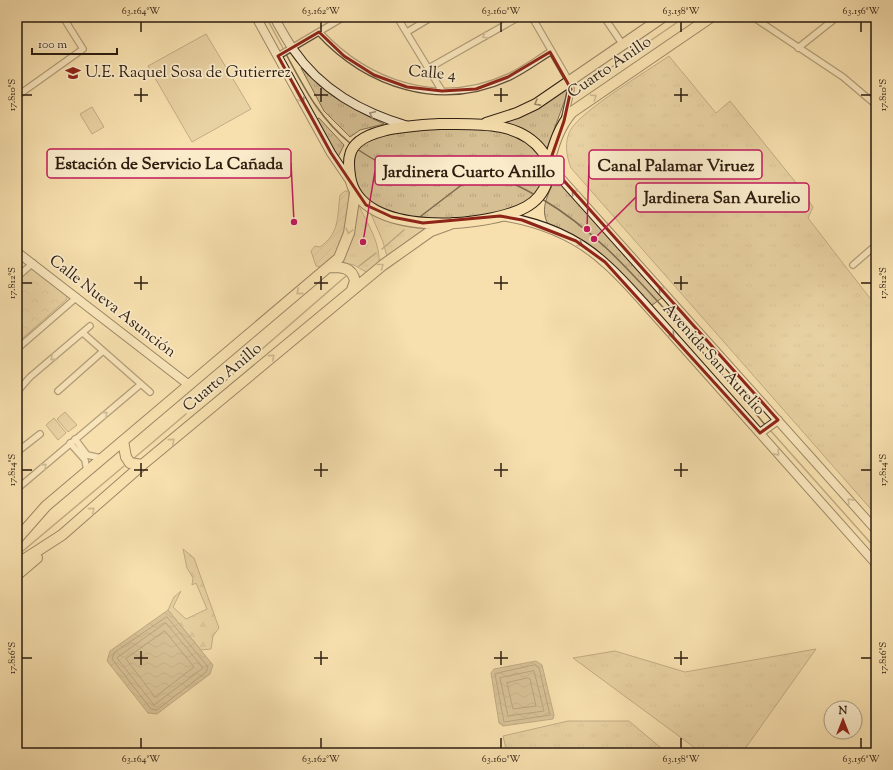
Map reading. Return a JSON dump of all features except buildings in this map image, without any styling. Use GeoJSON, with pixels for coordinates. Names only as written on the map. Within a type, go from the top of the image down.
{"type":"FeatureCollection","features":[{"type":"Feature","properties":{"kind":"highway","name":"Cuarto Anillo"},"geometry":{"type":"LineString","coordinates":[[478,125],[517,113],[553,93],[663,17]]}},
{"type":"Feature","properties":{"kind":"highway","name":"Cuarto Anillo"},"geometry":{"type":"LineString","coordinates":[[500,216],[526,207],[540,195],[548,178],[549,164],[558,134],[564,121],[581,106],[711,17]]}},
{"type":"Feature","properties":{"kind":"highway"},"geometry":{"type":"LineString","coordinates":[[500,216],[453,223],[423,223],[392,217],[379,212],[366,205],[355,192],[351,181],[350,155],[354,146],[361,139],[384,131],[409,126],[439,124],[478,125],[508,128],[520,132],[539,147],[549,164]]}},
{"type":"Feature","properties":{"kind":"highway","name":"Cuarto Anillo"},"geometry":{"type":"LineString","coordinates":[[17,538],[46,506],[339,258],[349,233],[355,192]]}},
{"type":"Feature","properties":{"kind":"highway","name":"Cuarto Anillo"},"geometry":{"type":"LineString","coordinates":[[17,564],[62,535],[351,291],[412,243],[431,231],[453,223]]}},
{"type":"Feature","properties":{"kind":"highway"},"geometry":{"type":"LineString","coordinates":[[329,267],[342,267],[351,272],[355,281],[354,287],[351,291]]}},
{"type":"Feature","properties":{"kind":"highway"},"geometry":{"type":"LineString","coordinates":[[123,441],[126,457],[130,463],[142,466]]}},
{"type":"Feature","properties":{"kind":"highway"},"geometry":{"type":"LineString","coordinates":[[17,530],[46,506]]}},
{"type":"Feature","properties":{"kind":"highway"},"geometry":{"type":"LineString","coordinates":[[17,575],[62,535]]}},
{"type":"Feature","properties":{"kind":"main road"},"geometry":{"type":"LineString","coordinates":[[256,17],[280,55],[331,154],[351,181]]}},
{"type":"Feature","properties":{"kind":"main road"},"geometry":{"type":"LineString","coordinates":[[274,17],[290,49],[316,76],[345,99],[377,116],[409,126]]}},
{"type":"Feature","properties":{"kind":"main road","name":"Avenida San Aurelio"},"geometry":{"type":"LineString","coordinates":[[549,164],[775,422],[876,530]]}},
{"type":"Feature","properties":{"kind":"main road","name":"Avenida San Aurelio"},"geometry":{"type":"LineString","coordinates":[[500,216],[545,226],[576,241],[605,262],[762,432],[876,564]]}},
{"type":"Feature","properties":{"kind":"main road","name":"Calle Nueva Asunción"},"geometry":{"type":"LineString","coordinates":[[17,252],[189,385]]}},
{"type":"Feature","properties":{"kind":"main road"},"geometry":{"type":"LineString","coordinates":[[762,432],[775,422]]}},
{"type":"Feature","properties":{"kind":"street"},"geometry":{"type":"LineString","coordinates":[[17,96],[83,49],[63,17]]}},
{"type":"Feature","properties":{"kind":"street"},"geometry":{"type":"LineString","coordinates":[[280,55],[344,17]]}},
{"type":"Feature","properties":{"kind":"street"},"geometry":{"type":"LineString","coordinates":[[397,17],[442,91]]}},
{"type":"Feature","properties":{"kind":"street"},"geometry":{"type":"LineString","coordinates":[[407,32],[432,17]]}},
{"type":"Feature","properties":{"kind":"street"},"geometry":{"type":"LineString","coordinates":[[429,68],[519,17]]}},
{"type":"Feature","properties":{"kind":"street"},"geometry":{"type":"LineString","coordinates":[[532,17],[550,52],[569,81],[571,89],[564,121]]}},
{"type":"Feature","properties":{"kind":"street"},"geometry":{"type":"LineString","coordinates":[[604,17],[623,45]]}},
{"type":"Feature","properties":{"kind":"street"},"geometry":{"type":"LineString","coordinates":[[753,17],[849,81],[876,105]]}},
{"type":"Feature","properties":{"kind":"street"},"geometry":{"type":"LineString","coordinates":[[798,48],[837,17]]}},
{"type":"Feature","properties":{"kind":"street","name":"Calle 4"},"geometry":{"type":"LineString","coordinates":[[319,32],[344,56],[374,75],[407,87],[442,91],[476,89],[508,77],[550,52]]}},
{"type":"Feature","properties":{"kind":"street"},"geometry":{"type":"LineString","coordinates":[[853,265],[876,245]]}},
{"type":"Feature","properties":{"kind":"street"},"geometry":{"type":"LineString","coordinates":[[17,277],[33,263]]}},
{"type":"Feature","properties":{"kind":"street"},"geometry":{"type":"LineString","coordinates":[[17,349],[77,297]]}},
{"type":"Feature","properties":{"kind":"street"},"geometry":{"type":"LineString","coordinates":[[17,392],[30,377],[90,326]]}},
{"type":"Feature","properties":{"kind":"street"},"geometry":{"type":"LineString","coordinates":[[83,333],[102,352],[150,392]]}},
{"type":"Feature","properties":{"kind":"street"},"geometry":{"type":"LineString","coordinates":[[58,391],[102,352]]}},
{"type":"Feature","properties":{"kind":"street"},"geometry":{"type":"LineString","coordinates":[[17,489],[140,384]]}},
{"type":"Feature","properties":{"kind":"street"},"geometry":{"type":"LineString","coordinates":[[17,452],[40,434]]}},
{"type":"Feature","properties":{"kind":"street"},"geometry":{"type":"LineString","coordinates":[[73,441],[87,455],[95,458],[102,458]]}},
{"type":"Feature","properties":{"kind":"street"},"geometry":{"type":"LineString","coordinates":[[73,441],[85,460],[87,470],[85,473]]}},
{"type":"Feature","properties":{"kind":"highlighted area"},"geometry":{"type":"Polygon","coordinates":[[[319,32],[344,56],[374,75],[407,87],[442,91],[476,89],[508,77],[550,52],[571,89],[564,121],[549,164],[778,420],[760,433],[605,262],[576,241],[522,220],[500,216],[423,223],[392,217],[366,205],[331,153],[278,56],[319,32]]]}},
{"type":"Feature","properties":{"kind":"green space"},"geometry":{"type":"Polygon","coordinates":[[[206,34],[251,109],[192,142],[148,66],[206,34]]]}},
{"type":"Feature","properties":{"kind":"green space"},"geometry":{"type":"Polygon","coordinates":[[[669,56],[716,113],[730,101],[797,184],[813,207],[808,218],[876,306],[876,515],[571,168],[567,153],[567,138],[571,129],[578,121],[602,101],[669,56]]]}},
{"type":"Feature","properties":{"kind":"green space"},"geometry":{"type":"Polygon","coordinates":[[[301,68],[340,99],[361,113],[384,124],[360,130],[350,137],[324,111],[301,68]]]}},
{"type":"Feature","properties":{"kind":"green space"},"geometry":{"type":"Polygon","coordinates":[[[567,87],[566,97],[547,149],[528,131],[502,122],[567,87]]]}},
{"type":"Feature","properties":{"kind":"green space"},"geometry":{"type":"Polygon","coordinates":[[[92,107],[104,127],[92,134],[80,114],[92,107]]]}},
{"type":"Feature","properties":{"kind":"green space"},"geometry":{"type":"Polygon","coordinates":[[[319,118],[344,145],[338,157],[317,119],[319,118]]]}},
{"type":"Feature","properties":{"kind":"green space"},"geometry":{"type":"Polygon","coordinates":[[[457,127],[508,131],[517,134],[533,147],[540,156],[543,178],[541,186],[532,198],[516,208],[489,215],[456,220],[427,220],[409,218],[380,208],[367,199],[359,190],[355,174],[354,153],[362,143],[405,131],[457,127]]]}},
{"type":"Feature","properties":{"kind":"green space"},"geometry":{"type":"Polygon","coordinates":[[[556,177],[663,297],[651,306],[585,243],[548,224],[544,212],[546,200],[556,177]]]}},
{"type":"Feature","properties":{"kind":"green space"},"geometry":{"type":"Polygon","coordinates":[[[345,191],[348,191],[349,205],[339,251],[335,258],[331,261],[321,267],[316,266],[311,251],[315,246],[320,247],[331,236],[338,217],[340,195],[345,191]]]}},
{"type":"Feature","properties":{"kind":"green space"},"geometry":{"type":"Polygon","coordinates":[[[358,204],[373,233],[378,249],[379,265],[368,273],[354,265],[341,262],[358,204]]]}},
{"type":"Feature","properties":{"kind":"green space"},"geometry":{"type":"Polygon","coordinates":[[[371,214],[405,226],[429,230],[416,235],[387,257],[383,242],[371,214]]]}},
{"type":"Feature","properties":{"kind":"green space"},"geometry":{"type":"Polygon","coordinates":[[[32,268],[66,292],[67,299],[17,343],[17,281],[32,268]]]}},
{"type":"Feature","properties":{"kind":"green space"},"geometry":{"type":"Polygon","coordinates":[[[65,412],[77,425],[68,432],[57,419],[65,412]]]}},
{"type":"Feature","properties":{"kind":"green space"},"geometry":{"type":"Polygon","coordinates":[[[54,418],[66,433],[58,440],[46,425],[54,418]]]}},
{"type":"Feature","properties":{"kind":"green space"},"geometry":{"type":"Polygon","coordinates":[[[183,549],[194,558],[219,628],[213,636],[211,649],[201,650],[168,610],[174,597],[181,591],[173,607],[186,619],[207,609],[196,583],[192,585],[193,578],[187,568],[183,549]]]}},
{"type":"Feature","properties":{"kind":"green space"},"geometry":{"type":"Polygon","coordinates":[[[816,649],[742,753],[700,753],[573,658],[615,651],[685,672],[816,649]]]}},
{"type":"Feature","properties":{"kind":"green space"},"geometry":{"type":"Polygon","coordinates":[[[568,721],[629,721],[667,753],[507,753],[503,736],[568,721]]]}},
{"type":"Feature","properties":{"kind":"water"},"geometry":{"type":"Polygon","coordinates":[[[168,610],[213,665],[210,674],[157,714],[148,713],[107,661],[110,651],[168,610]]]}},
{"type":"Feature","properties":{"kind":"water"},"geometry":{"type":"Polygon","coordinates":[[[536,661],[542,665],[554,715],[553,719],[503,726],[499,723],[491,673],[494,669],[536,661]]]}},
{"type":"Feature","properties":{"kind":"waterway"},"geometry":{"type":"LineString","coordinates":[[266,17],[284,50]]}},
{"type":"Feature","properties":{"kind":"waterway"},"geometry":{"type":"LineString","coordinates":[[587,84],[685,17]]}},
{"type":"Feature","properties":{"kind":"waterway"},"geometry":{"type":"LineString","coordinates":[[286,54],[306,91],[321,113],[351,144]]}},
{"type":"Feature","properties":{"kind":"waterway"},"geometry":{"type":"LineString","coordinates":[[357,149],[387,167],[398,171],[410,174],[434,176],[484,176],[496,178],[521,187],[535,195]]}},
{"type":"Feature","properties":{"kind":"waterway"},"geometry":{"type":"LineString","coordinates":[[421,216],[472,177]]}},
{"type":"Feature","properties":{"kind":"waterway"},"geometry":{"type":"LineString","coordinates":[[542,199],[561,211],[594,237],[625,267],[670,315],[766,426]]}},
{"type":"Feature","properties":{"kind":"waterway"},"geometry":{"type":"LineString","coordinates":[[382,249],[404,230]]}},
{"type":"Feature","properties":{"kind":"waterway"},"geometry":{"type":"LineString","coordinates":[[359,266],[376,253]]}},
{"type":"Feature","properties":{"kind":"waterway"},"geometry":{"type":"LineString","coordinates":[[223,383],[346,276]]}},
{"type":"Feature","properties":{"kind":"waterway"},"geometry":{"type":"LineString","coordinates":[[133,459],[186,414]]}},
{"type":"Feature","properties":{"kind":"waterway"},"geometry":{"type":"LineString","coordinates":[[770,430],[876,549]]}},
{"type":"Feature","properties":{"kind":"waterway"},"geometry":{"type":"LineString","coordinates":[[17,556],[124,466]]}},
{"type":"Feature","properties":{"kind":"place","name":"U.E. Raquel Sosa de Gutierrez"},"geometry":{"type":"Point","coordinates":[73,73]}},
{"type":"Feature","properties":{"kind":"place","name":"Estación de Servicio La Cañada"},"geometry":{"type":"Point","coordinates":[294,222]}},
{"type":"Feature","properties":{"kind":"place","name":"Canal Palamar Viruez"},"geometry":{"type":"Point","coordinates":[587,229]}},
{"type":"Feature","properties":{"kind":"place","name":"Jardinera San Aurelio"},"geometry":{"type":"Point","coordinates":[594,239]}},
{"type":"Feature","properties":{"kind":"place","name":"Jardinera Cuarto Anillo"},"geometry":{"type":"Point","coordinates":[363,242]}}]}
